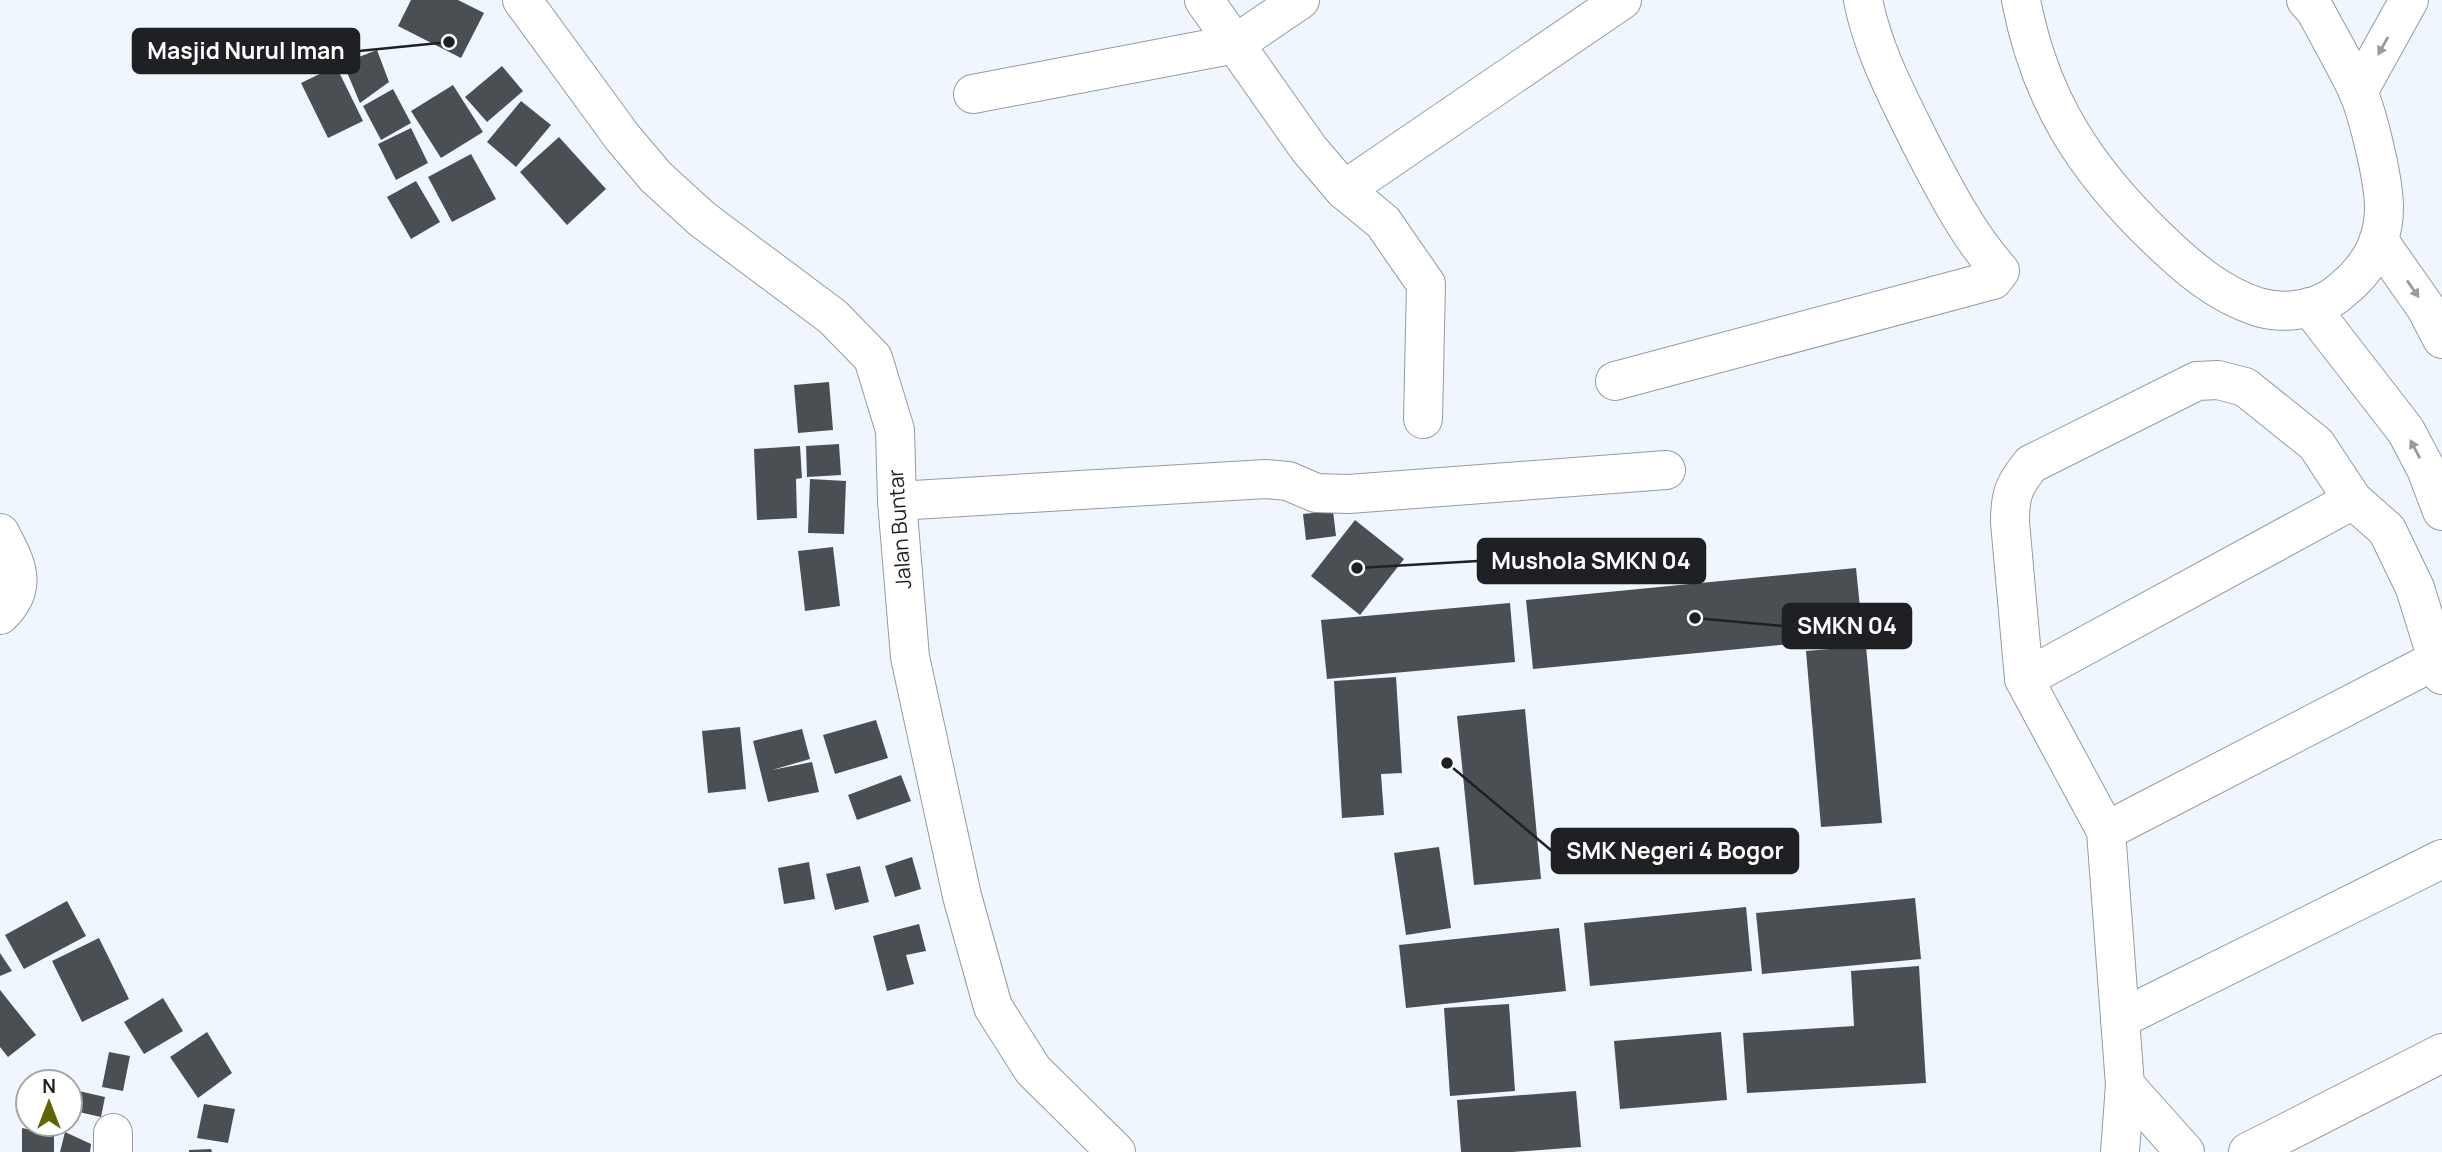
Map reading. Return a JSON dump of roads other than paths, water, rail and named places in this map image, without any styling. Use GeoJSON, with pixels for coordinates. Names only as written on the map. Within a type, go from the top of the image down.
{"type":"FeatureCollection","features":[{"type":"Feature","properties":{"kind":"street","name":"Jalan Buntar"},"geometry":{"type":"LineString","coordinates":[[522,0],[623,138],[656,177],[702,219],[833,317],[873,358],[895,430],[897,501],[910,657],[962,896],[993,1007],[1033,1070],[1116,1152]]}},
{"type":"Feature","properties":{"kind":"street"},"geometry":{"type":"LineString","coordinates":[[1204,0],[1310,149],[1344,190],[1383,222],[1426,285],[1423,419]]}},
{"type":"Feature","properties":{"kind":"street"},"geometry":{"type":"LineString","coordinates":[[972,94],[1235,44],[1300,0]]}},
{"type":"Feature","properties":{"kind":"street"},"geometry":{"type":"LineString","coordinates":[[1344,190],[1622,0]]}},
{"type":"Feature","properties":{"kind":"street"},"geometry":{"type":"LineString","coordinates":[[1615,381],[1993,280],[2000,271],[1987,256],[1949,197],[1895,92],[1869,29],[1863,0]]}},
{"type":"Feature","properties":{"kind":"street"},"geometry":{"type":"LineString","coordinates":[[2021,0],[2027,33],[2046,86],[2073,140],[2107,188],[2191,271],[2232,296],[2259,307],[2286,312],[2310,307],[2339,294],[2360,274],[2379,241],[2384,209],[2377,160],[2358,92],[2315,10],[2306,0]]}},
{"type":"Feature","properties":{"kind":"street"},"geometry":{"type":"LineString","coordinates":[[2358,92],[2409,0]]}},
{"type":"Feature","properties":{"kind":"street"},"geometry":{"type":"LineString","coordinates":[[2379,241],[2426,308],[2442,339]]}},
{"type":"Feature","properties":{"kind":"street"},"geometry":{"type":"LineString","coordinates":[[2310,307],[2406,431],[2426,469],[2442,511]]}},
{"type":"Feature","properties":{"kind":"street"},"geometry":{"type":"LineString","coordinates":[[2106,831],[2440,667],[2415,588],[2387,530],[2353,500],[2316,444],[2245,387],[2218,380],[2197,381],[2166,395],[2031,464],[2016,482],[2010,501],[2024,679],[2106,831],[2125,1085],[2120,1152]]}},
{"type":"Feature","properties":{"kind":"street"},"geometry":{"type":"LineString","coordinates":[[897,501],[1266,479],[1287,481],[1316,493],[1349,494],[1666,470]]}},
{"type":"Feature","properties":{"kind":"street"},"geometry":{"type":"LineString","coordinates":[[2024,679],[2353,500]]}},
{"type":"Feature","properties":{"kind":"street"},"geometry":{"type":"LineString","coordinates":[[0,533],[16,569],[18,586],[12,603],[0,615]]}},
{"type":"Feature","properties":{"kind":"street"},"geometry":{"type":"LineString","coordinates":[[2120,1019],[2442,859]]}},
{"type":"Feature","properties":{"kind":"street"},"geometry":{"type":"LineString","coordinates":[[2248,1152],[2442,1053]]}},
{"type":"Feature","properties":{"kind":"street"},"geometry":{"type":"LineString","coordinates":[[2125,1085],[2185,1152]]}},
{"type":"Feature","properties":{"kind":"place","name":"Masjid Nurul Iman"},"geometry":{"type":"Point","coordinates":[449,42]}},
{"type":"Feature","properties":{"kind":"place","name":"Mushola SMKN 04"},"geometry":{"type":"Point","coordinates":[1357,568]}},
{"type":"Feature","properties":{"kind":"place","name":"SMKN 04"},"geometry":{"type":"Point","coordinates":[1695,618]}},
{"type":"Feature","properties":{"kind":"place","name":"SMK Negeri 4 Bogor"},"geometry":{"type":"Point","coordinates":[1447,763]}}]}
